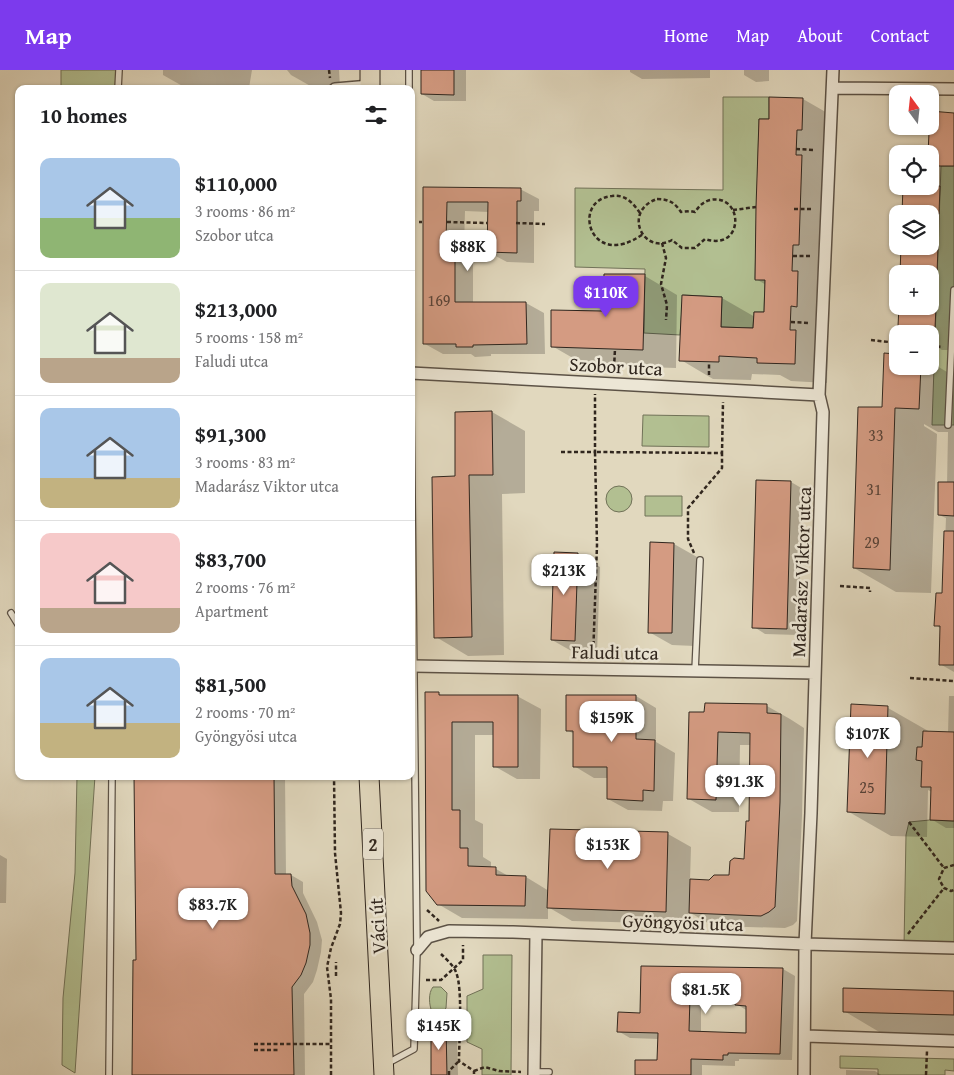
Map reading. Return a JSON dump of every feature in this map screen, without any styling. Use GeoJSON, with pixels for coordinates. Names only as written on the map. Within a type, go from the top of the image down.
{"type":"FeatureCollection","features":[{"type":"Feature","properties":{"kind":"main road","name":"Váci út"},"geometry":{"type":"LineString","coordinates":[[369,780],[384,1070]]}},
{"type":"Feature","properties":{"kind":"street","name":"Madarász Viktor utca"},"geometry":{"type":"LineString","coordinates":[[804,1075],[806,1036],[805,944],[812,813],[823,412],[819,395],[833,70]]}},
{"type":"Feature","properties":{"kind":"street"},"geometry":{"type":"LineString","coordinates":[[833,88],[954,89]]}},
{"type":"Feature","properties":{"kind":"street","name":"Szobor utca"},"geometry":{"type":"LineString","coordinates":[[415,373],[819,395]]}},
{"type":"Feature","properties":{"kind":"street","name":"Faludi utca"},"geometry":{"type":"LineString","coordinates":[[415,666],[815,673]]}},
{"type":"Feature","properties":{"kind":"street","name":"Gyöngyösi utca"},"geometry":{"type":"LineString","coordinates":[[417,950],[428,937],[449,931],[954,948]]}},
{"type":"Feature","properties":{"kind":"street"},"geometry":{"type":"LineString","coordinates":[[534,1074],[536,933]]}},
{"type":"Feature","properties":{"kind":"street"},"geometry":{"type":"LineString","coordinates":[[806,1036],[954,1041]]}},
{"type":"Feature","properties":{"kind":"lane"},"geometry":{"type":"LineString","coordinates":[[118,85],[119,70]]}},
{"type":"Feature","properties":{"kind":"lane"},"geometry":{"type":"LineString","coordinates":[[409,70],[409,85]]}},
{"type":"Feature","properties":{"kind":"lane"},"geometry":{"type":"LineString","coordinates":[[948,425],[954,290]]}},
{"type":"Feature","properties":{"kind":"lane"},"geometry":{"type":"LineString","coordinates":[[695,671],[700,560]]}},
{"type":"Feature","properties":{"kind":"lane"},"geometry":{"type":"LineString","coordinates":[[11,613],[15,620]]}},
{"type":"Feature","properties":{"kind":"lane"},"geometry":{"type":"LineString","coordinates":[[109,1075],[112,780]]}},
{"type":"Feature","properties":{"kind":"lane"},"geometry":{"type":"LineString","coordinates":[[384,1070],[414,1050],[417,950],[415,780]]}},
{"type":"Feature","properties":{"kind":"lane"},"geometry":{"type":"LineString","coordinates":[[534,1074],[549,1072]]}},
{"type":"Feature","properties":{"kind":"path"},"geometry":{"type":"LineString","coordinates":[[796,149],[814,150]]}},
{"type":"Feature","properties":{"kind":"path"},"geometry":{"type":"LineString","coordinates":[[640,213],[624,197],[616,195],[607,196],[599,200],[590,213],[590,229],[600,242],[608,245],[624,244],[643,234]]}},
{"type":"Feature","properties":{"kind":"path"},"geometry":{"type":"LineString","coordinates":[[657,199],[672,202],[681,212],[696,212],[708,200],[716,199],[723,201],[733,210],[736,216],[734,229],[726,239],[713,242],[705,239],[700,245],[688,249],[676,245],[672,240],[662,243],[648,240],[639,228],[640,213],[650,202],[657,199]]}},
{"type":"Feature","properties":{"kind":"path"},"geometry":{"type":"LineString","coordinates":[[733,210],[756,207]]}},
{"type":"Feature","properties":{"kind":"path"},"geometry":{"type":"LineString","coordinates":[[794,208],[812,209]]}},
{"type":"Feature","properties":{"kind":"path"},"geometry":{"type":"LineString","coordinates":[[446,222],[487,223]]}},
{"type":"Feature","properties":{"kind":"path"},"geometry":{"type":"LineString","coordinates":[[516,223],[545,224]]}},
{"type":"Feature","properties":{"kind":"path"},"geometry":{"type":"LineString","coordinates":[[662,243],[666,258],[661,284],[666,305],[666,320]]}},
{"type":"Feature","properties":{"kind":"path"},"geometry":{"type":"LineString","coordinates":[[793,256],[811,256]]}},
{"type":"Feature","properties":{"kind":"path"},"geometry":{"type":"LineString","coordinates":[[791,322],[810,323]]}},
{"type":"Feature","properties":{"kind":"path"},"geometry":{"type":"LineString","coordinates":[[871,340],[889,342]]}},
{"type":"Feature","properties":{"kind":"path"},"geometry":{"type":"LineString","coordinates":[[614,368],[615,349]]}},
{"type":"Feature","properties":{"kind":"path"},"geometry":{"type":"LineString","coordinates":[[709,362],[709,375]]}},
{"type":"Feature","properties":{"kind":"path"},"geometry":{"type":"LineString","coordinates":[[593,669],[597,545],[594,382]]}},
{"type":"Feature","properties":{"kind":"path"},"geometry":{"type":"LineString","coordinates":[[700,560],[695,555],[688,540],[688,508],[722,468],[723,390]]}},
{"type":"Feature","properties":{"kind":"path"},"geometry":{"type":"LineString","coordinates":[[561,452],[722,453]]}},
{"type":"Feature","properties":{"kind":"path"},"geometry":{"type":"LineString","coordinates":[[840,586],[870,588],[870,592]]}},
{"type":"Feature","properties":{"kind":"path"},"geometry":{"type":"LineString","coordinates":[[910,678],[954,681]]}},
{"type":"Feature","properties":{"kind":"path"},"geometry":{"type":"LineString","coordinates":[[331,1075],[331,999],[327,967],[331,948],[339,929],[341,913],[335,853],[334,780]]}},
{"type":"Feature","properties":{"kind":"path"},"geometry":{"type":"LineString","coordinates":[[909,822],[944,868]]}},
{"type":"Feature","properties":{"kind":"path"},"geometry":{"type":"LineString","coordinates":[[954,865],[944,868],[939,879],[944,888],[951,891],[954,890]]}},
{"type":"Feature","properties":{"kind":"path"},"geometry":{"type":"LineString","coordinates":[[898,946],[944,888]]}},
{"type":"Feature","properties":{"kind":"path"},"geometry":{"type":"LineString","coordinates":[[417,900],[449,931]]}},
{"type":"Feature","properties":{"kind":"path"},"geometry":{"type":"LineString","coordinates":[[425,980],[441,980],[463,960],[463,932]]}},
{"type":"Feature","properties":{"kind":"path"},"geometry":{"type":"LineString","coordinates":[[440,954],[454,968],[458,977],[459,1061],[449,1071],[449,1075]]}},
{"type":"Feature","properties":{"kind":"path"},"geometry":{"type":"LineString","coordinates":[[336,962],[336,976]]}},
{"type":"Feature","properties":{"kind":"path"},"geometry":{"type":"LineString","coordinates":[[926,1075],[927,1040]]}},
{"type":"Feature","properties":{"kind":"path"},"geometry":{"type":"LineString","coordinates":[[254,1044],[331,1044]]}},
{"type":"Feature","properties":{"kind":"path"},"geometry":{"type":"LineString","coordinates":[[254,1050],[280,1050]]}},
{"type":"Feature","properties":{"kind":"path"},"geometry":{"type":"LineString","coordinates":[[459,1061],[474,1073],[485,1068],[534,1074]]}},
{"type":"Feature","properties":{"kind":"green space"},"geometry":{"type":"Polygon","coordinates":[[[61,70],[117,70],[116,85],[61,85],[61,70]]]}},
{"type":"Feature","properties":{"kind":"green space"},"geometry":{"type":"Polygon","coordinates":[[[723,97],[769,97],[769,119],[759,119],[755,279],[765,280],[764,312],[754,312],[753,328],[721,327],[722,297],[683,295],[680,335],[644,333],[645,269],[575,267],[575,188],[723,190],[723,97]]]}},
{"type":"Feature","properties":{"kind":"green space"},"geometry":{"type":"Polygon","coordinates":[[[941,166],[954,166],[954,425],[932,425],[934,375],[939,375],[939,325],[935,325],[936,315],[939,315],[941,166]]]}},
{"type":"Feature","properties":{"kind":"green space"},"geometry":{"type":"Polygon","coordinates":[[[643,415],[709,416],[709,447],[642,446],[643,415]]]}},
{"type":"Feature","properties":{"kind":"green space"},"geometry":{"type":"Polygon","coordinates":[[[619,486],[628,490],[632,499],[628,508],[619,512],[610,508],[606,499],[610,490],[619,486]]]}},
{"type":"Feature","properties":{"kind":"green space"},"geometry":{"type":"Polygon","coordinates":[[[645,496],[682,496],[682,516],[645,516],[645,496]]]}},
{"type":"Feature","properties":{"kind":"green space"},"geometry":{"type":"Polygon","coordinates":[[[77,780],[95,780],[75,1073],[62,1065],[63,998],[75,873],[77,780]]]}},
{"type":"Feature","properties":{"kind":"green space"},"geometry":{"type":"Polygon","coordinates":[[[930,820],[954,821],[954,948],[904,946],[906,835],[909,822],[930,820]]]}},
{"type":"Feature","properties":{"kind":"green space"},"geometry":{"type":"Polygon","coordinates":[[[483,955],[512,955],[511,1075],[482,1075],[482,1049],[467,1042],[467,996],[483,989],[483,955]]]}},
{"type":"Feature","properties":{"kind":"green space"},"geometry":{"type":"Polygon","coordinates":[[[433,987],[441,987],[447,993],[446,1008],[443,1012],[432,1012],[429,999],[433,987]]]}},
{"type":"Feature","properties":{"kind":"green space"},"geometry":{"type":"Polygon","coordinates":[[[840,1056],[954,1059],[954,1071],[945,1070],[945,1075],[878,1075],[878,1069],[840,1068],[840,1056]]]}},
{"type":"Feature","properties":{"kind":"building"},"geometry":{"type":"Polygon","coordinates":[[[421,70],[454,70],[454,95],[421,94],[421,70]]]}},
{"type":"Feature","properties":{"kind":"building"},"geometry":{"type":"Polygon","coordinates":[[[769,97],[803,98],[802,130],[797,130],[796,155],[802,155],[799,245],[793,245],[792,271],[798,271],[797,307],[791,306],[790,330],[796,330],[795,364],[757,363],[757,358],[719,356],[719,362],[679,361],[682,295],[722,297],[721,327],[753,328],[754,312],[764,312],[765,280],[755,280],[756,207],[759,119],[769,119],[769,97]]]}},
{"type":"Feature","properties":{"kind":"building"},"geometry":{"type":"Polygon","coordinates":[[[939,112],[954,113],[954,166],[939,166],[939,145],[928,145],[929,135],[939,135],[939,112]]]}},
{"type":"Feature","properties":{"kind":"building"},"geometry":{"type":"Polygon","coordinates":[[[940,186],[939,214],[939,205],[902,205],[903,195],[939,195],[940,186]]]}},
{"type":"Feature","properties":{"kind":"building"},"geometry":{"type":"Polygon","coordinates":[[[423,187],[521,188],[521,201],[517,201],[517,253],[487,252],[488,202],[447,202],[446,242],[455,242],[455,302],[526,302],[527,344],[456,347],[456,344],[423,344],[423,187]]]}},
{"type":"Feature","properties":{"kind":"building"},"geometry":{"type":"Polygon","coordinates":[[[901,255],[938,255],[937,265],[900,265],[901,255]]]}},
{"type":"Feature","properties":{"kind":"building"},"geometry":{"type":"Polygon","coordinates":[[[604,274],[645,274],[643,350],[551,347],[551,310],[603,311],[604,274]]]}},
{"type":"Feature","properties":{"kind":"building"},"geometry":{"type":"Polygon","coordinates":[[[899,315],[936,315],[935,325],[898,325],[899,315]]]}},
{"type":"Feature","properties":{"kind":"building"},"geometry":{"type":"Polygon","coordinates":[[[884,353],[889,353],[889,375],[921,375],[919,409],[895,408],[890,570],[853,568],[858,407],[882,407],[884,353]]]}},
{"type":"Feature","properties":{"kind":"building"},"geometry":{"type":"Polygon","coordinates":[[[492,411],[493,475],[469,475],[472,637],[434,638],[432,477],[455,476],[455,412],[492,411]]]}},
{"type":"Feature","properties":{"kind":"building"},"geometry":{"type":"Polygon","coordinates":[[[756,480],[791,481],[787,629],[752,628],[756,480]]]}},
{"type":"Feature","properties":{"kind":"building"},"geometry":{"type":"Polygon","coordinates":[[[938,482],[954,482],[954,516],[938,515],[938,482]]]}},
{"type":"Feature","properties":{"kind":"building"},"geometry":{"type":"Polygon","coordinates":[[[944,531],[954,531],[954,665],[939,665],[940,626],[934,626],[936,593],[942,593],[944,531]]]}},
{"type":"Feature","properties":{"kind":"building"},"geometry":{"type":"Polygon","coordinates":[[[650,542],[674,543],[672,633],[648,633],[650,542]]]}},
{"type":"Feature","properties":{"kind":"building"},"geometry":{"type":"Polygon","coordinates":[[[554,552],[578,553],[575,641],[551,640],[554,552]]]}},
{"type":"Feature","properties":{"kind":"building"},"geometry":{"type":"Polygon","coordinates":[[[425,692],[439,692],[439,695],[518,695],[518,767],[493,767],[493,722],[452,722],[452,810],[460,810],[460,848],[468,848],[468,866],[496,867],[496,875],[526,876],[525,906],[437,905],[426,891],[425,692]]]}},
{"type":"Feature","properties":{"kind":"building"},"geometry":{"type":"Polygon","coordinates":[[[566,695],[636,695],[636,739],[655,740],[654,791],[643,790],[643,801],[607,799],[607,767],[573,767],[573,731],[566,731],[566,695]]]}},
{"type":"Feature","properties":{"kind":"building"},"geometry":{"type":"Polygon","coordinates":[[[705,703],[767,704],[767,713],[781,714],[780,802],[775,907],[761,916],[689,913],[690,879],[709,880],[714,875],[729,875],[730,861],[734,858],[744,859],[746,821],[749,821],[750,733],[718,732],[716,800],[687,799],[689,712],[704,712],[705,703]]]}},
{"type":"Feature","properties":{"kind":"building"},"geometry":{"type":"Polygon","coordinates":[[[851,704],[888,706],[885,814],[847,812],[851,704]]]}},
{"type":"Feature","properties":{"kind":"building"},"geometry":{"type":"Polygon","coordinates":[[[923,731],[954,732],[954,821],[930,820],[931,787],[921,787],[922,761],[916,760],[917,747],[922,747],[923,731]]]}},
{"type":"Feature","properties":{"kind":"building"},"geometry":{"type":"Polygon","coordinates":[[[134,780],[274,780],[275,874],[291,874],[292,886],[306,914],[310,933],[310,945],[306,963],[301,975],[292,987],[294,1075],[132,1075],[133,960],[136,960],[134,780]]]}},
{"type":"Feature","properties":{"kind":"building"},"geometry":{"type":"Polygon","coordinates":[[[550,829],[668,832],[666,912],[547,908],[550,829]]]}},
{"type":"Feature","properties":{"kind":"building"},"geometry":{"type":"Polygon","coordinates":[[[641,966],[783,968],[780,1054],[728,1053],[728,1055],[723,1055],[723,1060],[691,1059],[691,1075],[635,1075],[635,1060],[657,1060],[658,1033],[617,1032],[618,1012],[640,1013],[641,966]],[[690,997],[689,1031],[746,1033],[746,1006],[735,1005],[735,998],[690,997]]]}},
{"type":"Feature","properties":{"kind":"building"},"geometry":{"type":"Polygon","coordinates":[[[843,988],[954,991],[954,1015],[843,1012],[843,988]]]}},
{"type":"Feature","properties":{"kind":"building"},"geometry":{"type":"Polygon","coordinates":[[[446,1026],[447,1075],[431,1075],[431,1027],[446,1026]]]}}]}
